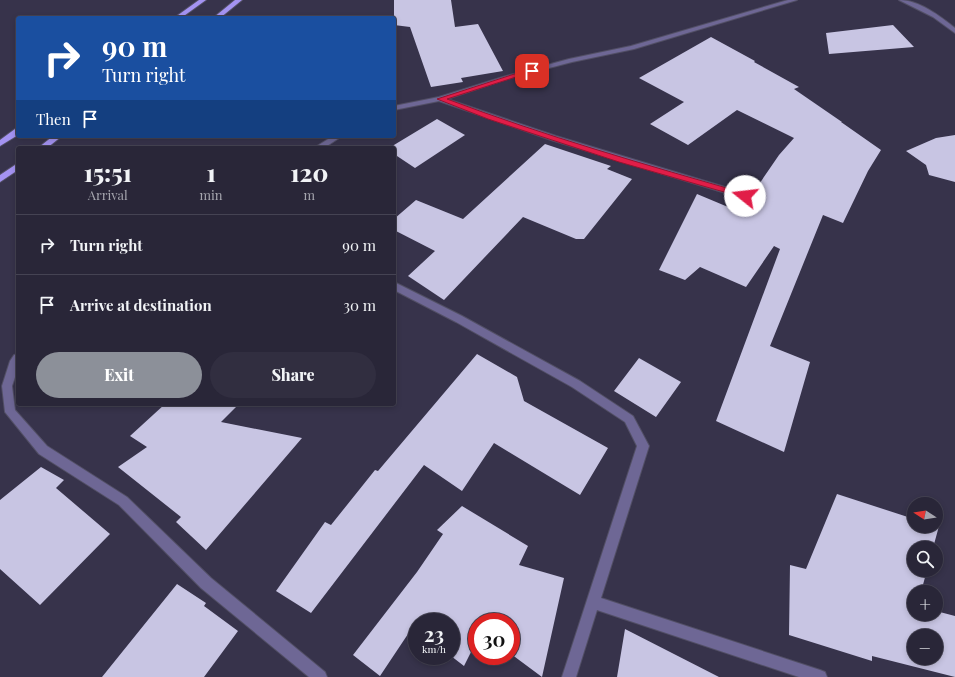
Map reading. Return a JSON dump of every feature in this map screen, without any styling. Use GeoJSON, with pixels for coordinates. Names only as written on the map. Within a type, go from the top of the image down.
{"type":"FeatureCollection","features":[{"type":"Feature","properties":{"kind":"main road"},"geometry":{"type":"LineString","coordinates":[[180,16],[203,0]]}},
{"type":"Feature","properties":{"kind":"main road"},"geometry":{"type":"LineString","coordinates":[[219,16],[239,0]]}},
{"type":"Feature","properties":{"kind":"main road"},"geometry":{"type":"LineString","coordinates":[[0,144],[16,132]]}},
{"type":"Feature","properties":{"kind":"main road"},"geometry":{"type":"LineString","coordinates":[[45,146],[55,138]]}},
{"type":"Feature","properties":{"kind":"main road"},"geometry":{"type":"LineString","coordinates":[[0,179],[16,167]]}},
{"type":"Feature","properties":{"kind":"street"},"geometry":{"type":"LineString","coordinates":[[396,108],[440,99],[505,78],[572,60],[632,48],[794,0]]}},
{"type":"Feature","properties":{"kind":"street"},"geometry":{"type":"LineString","coordinates":[[902,0],[934,16],[955,31]]}},
{"type":"Feature","properties":{"kind":"street"},"geometry":{"type":"LineString","coordinates":[[440,99],[490,118],[621,160],[745,196]]}},
{"type":"Feature","properties":{"kind":"street"},"geometry":{"type":"LineString","coordinates":[[321,146],[335,138]]}},
{"type":"Feature","properties":{"kind":"street"},"geometry":{"type":"LineString","coordinates":[[396,287],[459,319],[576,384],[629,419],[643,446],[569,677]]}},
{"type":"Feature","properties":{"kind":"street"},"geometry":{"type":"LineString","coordinates":[[16,361],[7,386],[10,412],[43,450],[123,501],[206,583],[320,677]]}},
{"type":"Feature","properties":{"kind":"street"},"geometry":{"type":"LineString","coordinates":[[592,602],[820,677]]}},
{"type":"Feature","properties":{"kind":"building"},"geometry":{"type":"Polygon","coordinates":[[[394,0],[451,0],[455,27],[478,24],[503,71],[461,78],[463,82],[431,87],[410,27],[396,25],[396,16],[394,16],[394,0]]]}},
{"type":"Feature","properties":{"kind":"building"},"geometry":{"type":"Polygon","coordinates":[[[893,25],[914,47],[829,54],[826,33],[893,25]]]}},
{"type":"Feature","properties":{"kind":"building"},"geometry":{"type":"Polygon","coordinates":[[[711,37],[799,87],[794,89],[881,150],[868,171],[843,223],[823,215],[770,346],[810,362],[784,452],[716,421],[780,249],[774,246],[746,287],[700,267],[685,280],[659,270],[697,194],[740,212],[779,155],[794,138],[737,110],[688,145],[650,124],[684,102],[639,78],[711,37]]]}},
{"type":"Feature","properties":{"kind":"building"},"geometry":{"type":"Polygon","coordinates":[[[437,119],[465,135],[415,168],[396,155],[396,146],[392,146],[437,119]]]}},
{"type":"Feature","properties":{"kind":"building"},"geometry":{"type":"Polygon","coordinates":[[[955,135],[955,182],[929,175],[926,165],[906,151],[936,138],[955,135]]]}},
{"type":"Feature","properties":{"kind":"building"},"geometry":{"type":"Polygon","coordinates":[[[545,144],[611,166],[607,169],[632,179],[584,239],[576,239],[523,217],[444,300],[408,276],[435,251],[396,231],[396,217],[416,200],[463,219],[545,144]]]}},
{"type":"Feature","properties":{"kind":"building"},"geometry":{"type":"Polygon","coordinates":[[[477,354],[517,377],[524,401],[608,448],[580,495],[494,443],[462,491],[424,465],[311,613],[276,591],[325,522],[331,525],[375,470],[378,471],[477,354]]]}},
{"type":"Feature","properties":{"kind":"building"},"geometry":{"type":"Polygon","coordinates":[[[639,358],[681,382],[656,417],[614,391],[639,358]]]}},
{"type":"Feature","properties":{"kind":"building"},"geometry":{"type":"Polygon","coordinates":[[[163,406],[237,406],[221,422],[302,438],[206,550],[176,522],[181,517],[118,467],[147,447],[130,436],[163,406]]]}},
{"type":"Feature","properties":{"kind":"building"},"geometry":{"type":"Polygon","coordinates":[[[41,467],[64,480],[56,488],[110,534],[40,605],[0,569],[0,500],[41,467]]]}},
{"type":"Feature","properties":{"kind":"building"},"geometry":{"type":"Polygon","coordinates":[[[837,494],[907,517],[907,533],[937,533],[935,541],[907,541],[907,577],[925,577],[923,585],[907,585],[907,621],[943,621],[943,613],[955,616],[955,677],[908,665],[943,665],[943,629],[907,629],[907,665],[872,656],[872,661],[789,635],[790,565],[806,569],[837,494]]]}},
{"type":"Feature","properties":{"kind":"building"},"geometry":{"type":"Polygon","coordinates":[[[462,506],[528,546],[519,565],[564,578],[542,677],[520,661],[520,613],[468,613],[468,658],[464,666],[460,663],[460,613],[408,613],[408,634],[380,676],[353,655],[417,572],[443,534],[437,530],[462,506]]]}},
{"type":"Feature","properties":{"kind":"building"},"geometry":{"type":"Polygon","coordinates":[[[177,584],[206,603],[204,606],[238,631],[204,677],[102,677],[177,584]]]}},
{"type":"Feature","properties":{"kind":"building"},"geometry":{"type":"Polygon","coordinates":[[[625,629],[719,677],[617,677],[625,629]]]}},
{"type":"Feature","properties":{"kind":"route"},"geometry":{"type":"LineString","coordinates":[[532,71],[440,99],[490,118],[621,160],[745,196]]}}]}
